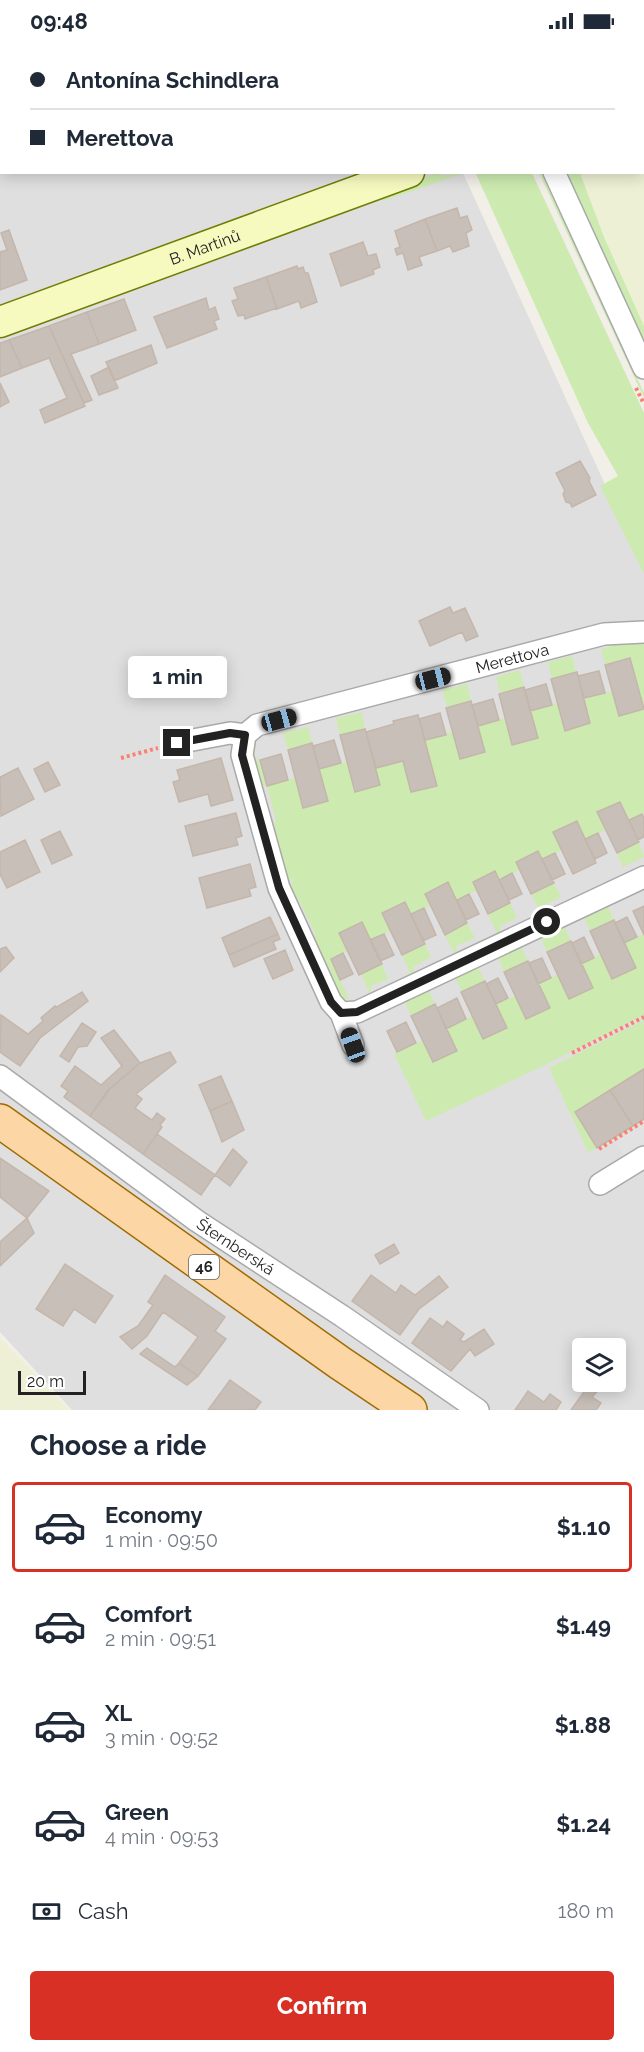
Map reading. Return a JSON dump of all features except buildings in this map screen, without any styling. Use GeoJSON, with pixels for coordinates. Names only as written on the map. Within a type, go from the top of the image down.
{"type":"FeatureCollection","features":[{"type":"Feature","properties":{"kind":"main road","name":"Šternberská"},"geometry":{"type":"LineString","coordinates":[[0,1121],[410,1410]]}},
{"type":"Feature","properties":{"kind":"street","name":"B. Martinů"},"geometry":{"type":"LineString","coordinates":[[0,322],[404,174]]}},
{"type":"Feature","properties":{"kind":"street"},"geometry":{"type":"LineString","coordinates":[[555,174],[644,368]]}},
{"type":"Feature","properties":{"kind":"street","name":"Merettova"},"geometry":{"type":"LineString","coordinates":[[169,745],[230,733],[245,735],[257,726],[604,634],[644,632]]}},
{"type":"Feature","properties":{"kind":"street"},"geometry":{"type":"LineString","coordinates":[[245,735],[242,755],[279,888],[331,1002],[341,1013],[353,1045]]}},
{"type":"Feature","properties":{"kind":"street"},"geometry":{"type":"LineString","coordinates":[[341,1013],[357,1012],[644,877]]}},
{"type":"Feature","properties":{"kind":"street","name":"Šternberská"},"geometry":{"type":"LineString","coordinates":[[0,1076],[197,1221],[342,1316],[478,1410]]}},
{"type":"Feature","properties":{"kind":"street"},"geometry":{"type":"LineString","coordinates":[[600,1184],[644,1157]]}},
{"type":"Feature","properties":{"kind":"path"},"geometry":{"type":"LineString","coordinates":[[121,758],[169,745]]}},
{"type":"Feature","properties":{"kind":"path"},"geometry":{"type":"LineString","coordinates":[[572,1053],[644,1017]]}},
{"type":"Feature","properties":{"kind":"path"},"geometry":{"type":"LineString","coordinates":[[599,1149],[644,1121]]}},
{"type":"Feature","properties":{"kind":"shaded area"},"geometry":{"type":"Polygon","coordinates":[[[0,174],[463,174],[644,570],[644,1410],[72,1410],[0,1332],[0,174]]]}},
{"type":"Feature","properties":{"kind":"shaded area"},"geometry":{"type":"Polygon","coordinates":[[[644,1123],[644,1145],[625,1157],[615,1140],[644,1123]]]}},
{"type":"Feature","properties":{"kind":"green space"},"geometry":{"type":"Polygon","coordinates":[[[434,174],[442,174],[443,177],[461,174],[383,201],[383,194],[434,174]]]}},
{"type":"Feature","properties":{"kind":"green space"},"geometry":{"type":"Polygon","coordinates":[[[476,174],[532,174],[644,413],[644,574],[600,486],[618,476],[588,423],[476,174]]]}},
{"type":"Feature","properties":{"kind":"green space"},"geometry":{"type":"Polygon","coordinates":[[[539,174],[570,234],[575,237],[587,255],[592,282],[644,393],[644,398],[539,174]]]}},
{"type":"Feature","properties":{"kind":"green space"},"geometry":{"type":"Polygon","coordinates":[[[564,174],[580,174],[604,237],[644,326],[644,344],[564,174]]]}},
{"type":"Feature","properties":{"kind":"green space"},"geometry":{"type":"Polygon","coordinates":[[[580,174],[644,174],[644,326],[604,237],[580,174]]]}},
{"type":"Feature","properties":{"kind":"green space"},"geometry":{"type":"Polygon","coordinates":[[[614,639],[644,640],[644,813],[629,820],[620,802],[597,812],[605,830],[585,839],[554,832],[562,850],[542,859],[538,851],[516,862],[520,870],[499,880],[495,872],[473,882],[477,890],[457,900],[448,883],[425,894],[431,905],[411,914],[405,902],[382,913],[390,931],[370,940],[362,923],[339,933],[347,951],[331,959],[349,999],[342,999],[334,985],[335,981],[328,966],[322,964],[311,942],[315,934],[299,900],[292,899],[285,886],[294,881],[293,879],[284,883],[269,828],[276,821],[267,786],[257,783],[250,755],[254,739],[257,749],[254,751],[257,761],[260,760],[267,785],[295,778],[304,808],[328,801],[319,769],[347,762],[355,792],[380,785],[376,768],[403,761],[412,792],[437,786],[425,740],[452,732],[460,759],[484,752],[478,726],[558,703],[565,730],[590,723],[584,698],[612,691],[619,716],[643,710],[630,658],[605,665],[601,649],[612,646],[614,639]]]}},
{"type":"Feature","properties":{"kind":"green space"},"geometry":{"type":"Polygon","coordinates":[[[572,656],[576,673],[552,679],[548,662],[572,656]]]}},
{"type":"Feature","properties":{"kind":"green space"},"geometry":{"type":"Polygon","coordinates":[[[520,670],[524,687],[500,693],[496,677],[520,670]]]}},
{"type":"Feature","properties":{"kind":"green space"},"geometry":{"type":"Polygon","coordinates":[[[467,684],[471,701],[447,707],[442,690],[467,684]]]}},
{"type":"Feature","properties":{"kind":"green space"},"geometry":{"type":"Polygon","coordinates":[[[362,712],[365,729],[340,735],[336,718],[362,712]]]}},
{"type":"Feature","properties":{"kind":"green space"},"geometry":{"type":"Polygon","coordinates":[[[308,727],[312,743],[288,750],[283,733],[308,727]]]}},
{"type":"Feature","properties":{"kind":"green space"},"geometry":{"type":"Polygon","coordinates":[[[639,842],[644,857],[623,867],[617,853],[639,842]]]}},
{"type":"Feature","properties":{"kind":"green space"},"geometry":{"type":"Polygon","coordinates":[[[554,883],[561,897],[538,908],[531,894],[554,883]]]}},
{"type":"Feature","properties":{"kind":"green space"},"geometry":{"type":"Polygon","coordinates":[[[510,903],[517,918],[500,926],[500,933],[497,934],[488,914],[510,903]]]}},
{"type":"Feature","properties":{"kind":"green space"},"geometry":{"type":"Polygon","coordinates":[[[607,904],[614,920],[590,931],[583,915],[607,904]]]}},
{"type":"Feature","properties":{"kind":"green space"},"geometry":{"type":"Polygon","coordinates":[[[467,923],[475,938],[456,946],[457,951],[454,953],[445,935],[467,923]]]}},
{"type":"Feature","properties":{"kind":"green space"},"geometry":{"type":"Polygon","coordinates":[[[563,924],[571,941],[547,952],[540,936],[563,924]]]}},
{"type":"Feature","properties":{"kind":"green space"},"geometry":{"type":"Polygon","coordinates":[[[644,934],[644,1015],[426,1121],[394,1054],[423,1040],[434,1062],[457,1051],[446,1029],[472,1016],[483,1039],[496,1004],[515,996],[526,1019],[550,1008],[538,984],[558,974],[569,999],[592,988],[581,964],[601,954],[612,979],[636,968],[624,943],[644,934]]]}},
{"type":"Feature","properties":{"kind":"green space"},"geometry":{"type":"Polygon","coordinates":[[[425,944],[431,957],[413,967],[414,974],[411,976],[402,955],[425,944]]]}},
{"type":"Feature","properties":{"kind":"green space"},"geometry":{"type":"Polygon","coordinates":[[[520,945],[528,961],[504,972],[497,955],[520,945]]]}},
{"type":"Feature","properties":{"kind":"green space"},"geometry":{"type":"Polygon","coordinates":[[[382,964],[388,979],[371,986],[370,995],[361,974],[382,964]]]}},
{"type":"Feature","properties":{"kind":"green space"},"geometry":{"type":"Polygon","coordinates":[[[477,966],[485,981],[462,991],[454,976],[477,966]]]}},
{"type":"Feature","properties":{"kind":"green space"},"geometry":{"type":"Polygon","coordinates":[[[428,989],[435,1004],[411,1016],[404,1000],[428,989]]]}},
{"type":"Feature","properties":{"kind":"green space"},"geometry":{"type":"Polygon","coordinates":[[[644,1020],[644,1069],[575,1112],[597,1148],[588,1152],[549,1068],[644,1020]]]}},
{"type":"Feature","properties":{"kind":"green space"},"geometry":{"type":"Polygon","coordinates":[[[0,1338],[69,1410],[0,1410],[0,1338]]]}},
{"type":"Feature","properties":{"kind":"route"},"geometry":{"type":"LineString","coordinates":[[177,743],[230,733],[245,735],[242,755],[279,888],[331,1002],[341,1013],[357,1012],[547,922]]}}]}
